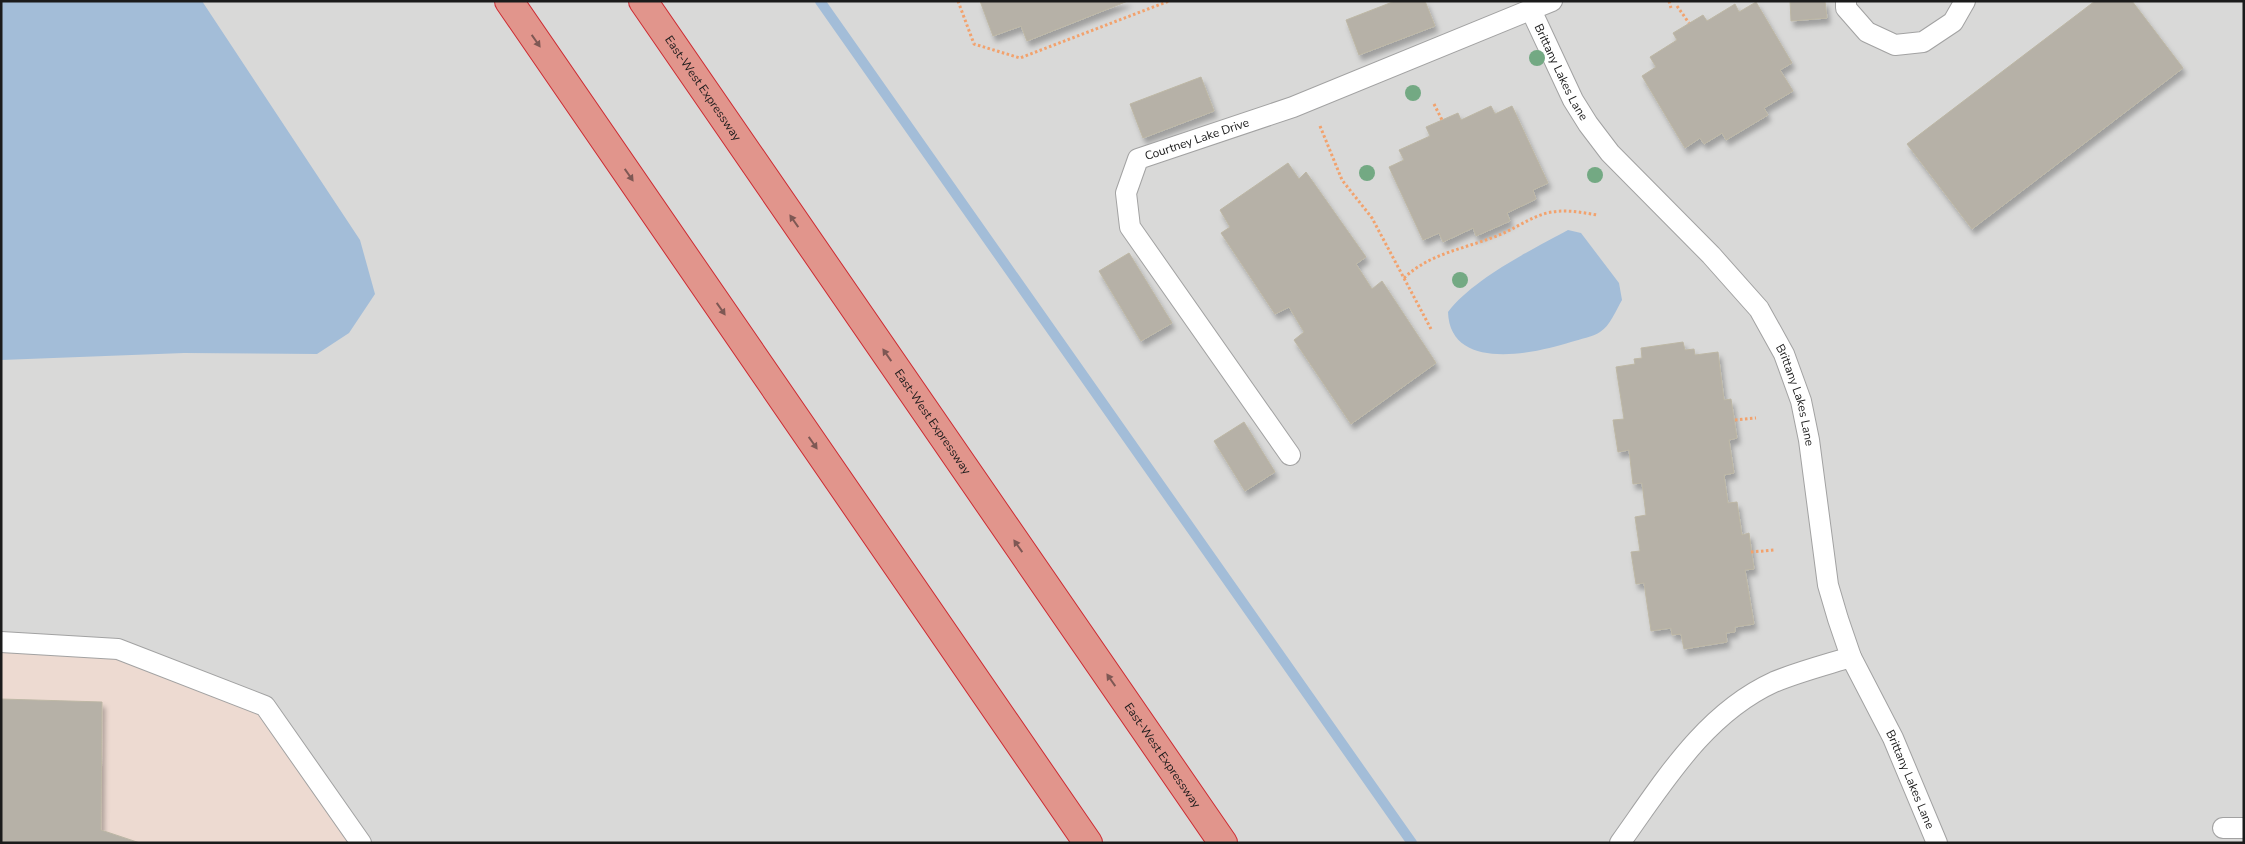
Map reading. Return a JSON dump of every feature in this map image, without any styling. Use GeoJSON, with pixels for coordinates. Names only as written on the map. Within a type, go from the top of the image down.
{"type":"FeatureCollection","features":[{"type":"Feature","properties":{"kind":"highway"},"geometry":{"type":"LineString","coordinates":[[509,1],[1088,843]]}},
{"type":"Feature","properties":{"kind":"highway","name":"East-West Expressway"},"geometry":{"type":"LineString","coordinates":[[643,1],[1223,843]]}},
{"type":"Feature","properties":{"kind":"lane","name":"Courtney Lake Drive"},"geometry":{"type":"LineString","coordinates":[[1290,455],[1130,227],[1126,192],[1138,159],[1310,99],[1552,1]]}},
{"type":"Feature","properties":{"kind":"lane"},"geometry":{"type":"LineString","coordinates":[[1846,1],[1846,8],[1867,32],[1895,45],[1923,42],[1953,22],[1965,1]]}},
{"type":"Feature","properties":{"kind":"lane","name":"Brittany Lakes Lane"},"geometry":{"type":"LineString","coordinates":[[1531,10],[1573,100],[1588,124],[1610,153],[1740,287],[1759,310],[1772,330],[1794,377],[1801,401],[1809,440],[1828,585],[1850,657],[1893,738],[1936,843]]}},
{"type":"Feature","properties":{"kind":"lane"},"geometry":{"type":"LineString","coordinates":[[1,642],[118,649],[265,706],[361,843]]}},
{"type":"Feature","properties":{"kind":"lane"},"geometry":{"type":"LineString","coordinates":[[1620,843],[1700,736],[1728,710],[1775,682],[1850,657]]}},
{"type":"Feature","properties":{"kind":"lane"},"geometry":{"type":"LineString","coordinates":[[2223,828],[2244,828]]}},
{"type":"Feature","properties":{"kind":"path"},"geometry":{"type":"LineString","coordinates":[[958,1],[974,44],[1020,58],[1169,1]]}},
{"type":"Feature","properties":{"kind":"path"},"geometry":{"type":"LineString","coordinates":[[1669,1],[1672,8]]}},
{"type":"Feature","properties":{"kind":"path"},"geometry":{"type":"LineString","coordinates":[[1677,6],[1689,23]]}},
{"type":"Feature","properties":{"kind":"path"},"geometry":{"type":"LineString","coordinates":[[1310,99],[1342,180],[1372,218],[1432,329]]}},
{"type":"Feature","properties":{"kind":"path"},"geometry":{"type":"LineString","coordinates":[[1434,104],[1442,120]]}},
{"type":"Feature","properties":{"kind":"path"},"geometry":{"type":"LineString","coordinates":[[1404,278],[1415,267],[1448,252],[1496,237],[1547,213],[1571,211],[1597,215]]}},
{"type":"Feature","properties":{"kind":"path"},"geometry":{"type":"LineString","coordinates":[[1735,420],[1756,418]]}},
{"type":"Feature","properties":{"kind":"path"},"geometry":{"type":"LineString","coordinates":[[1751,552],[1774,550]]}},
{"type":"Feature","properties":{"kind":"shaded area"},"geometry":{"type":"Polygon","coordinates":[[[1,1],[2244,1],[2244,843],[1,843],[1,1]]]}},
{"type":"Feature","properties":{"kind":"shaded area"},"geometry":{"type":"Polygon","coordinates":[[[1,642],[118,649],[265,706],[361,843],[1,843],[1,642]]]}},
{"type":"Feature","properties":{"kind":"water"},"geometry":{"type":"Polygon","coordinates":[[[1,1],[202,1],[360,240],[375,294],[349,333],[317,354],[184,353],[1,360],[1,1]]]}},
{"type":"Feature","properties":{"kind":"water"},"geometry":{"type":"Polygon","coordinates":[[[1568,230],[1581,233],[1619,283],[1622,300],[1607,326],[1590,337],[1555,347],[1516,354],[1496,354],[1478,351],[1463,344],[1452,331],[1448,312],[1459,300],[1472,288],[1504,266],[1568,230]]]}},
{"type":"Feature","properties":{"kind":"building"},"geometry":{"type":"Polygon","coordinates":[[[980,1],[1128,1],[1027,41],[1021,26],[993,36],[980,1]]]}},
{"type":"Feature","properties":{"kind":"building"},"geometry":{"type":"Polygon","coordinates":[[[1395,1],[1425,1],[1435,26],[1359,55],[1346,20],[1395,1]]]}},
{"type":"Feature","properties":{"kind":"building"},"geometry":{"type":"Polygon","coordinates":[[[1790,1],[1825,1],[1827,18],[1791,21],[1790,1]]]}},
{"type":"Feature","properties":{"kind":"building"},"geometry":{"type":"Polygon","coordinates":[[[2095,1],[2132,1],[2183,68],[1972,229],[1907,144],[2095,1]]]}},
{"type":"Feature","properties":{"kind":"building"},"geometry":{"type":"Polygon","coordinates":[[[1756,2],[1792,63],[1780,70],[1793,91],[1764,108],[1768,115],[1726,140],[1722,133],[1704,144],[1700,138],[1685,148],[1642,76],[1656,67],[1650,57],[1677,40],[1673,33],[1703,15],[1707,21],[1735,4],[1739,12],[1756,2]]]}},
{"type":"Feature","properties":{"kind":"building"},"geometry":{"type":"Polygon","coordinates":[[[1201,77],[1214,111],[1143,138],[1130,104],[1201,77]]]}},
{"type":"Feature","properties":{"kind":"building"},"geometry":{"type":"Polygon","coordinates":[[[1491,106],[1495,114],[1512,106],[1548,183],[1533,190],[1536,199],[1507,213],[1510,221],[1476,236],[1473,228],[1443,242],[1439,233],[1423,240],[1389,167],[1404,160],[1399,150],[1430,136],[1426,127],[1458,113],[1461,120],[1491,106]]]}},
{"type":"Feature","properties":{"kind":"building"},"geometry":{"type":"Polygon","coordinates":[[[1288,163],[1299,179],[1306,172],[1366,257],[1356,264],[1372,289],[1382,281],[1436,363],[1351,424],[1294,340],[1304,332],[1289,307],[1275,314],[1221,233],[1230,227],[1220,210],[1288,163]]]}},
{"type":"Feature","properties":{"kind":"building"},"geometry":{"type":"Polygon","coordinates":[[[1129,253],[1172,323],[1141,341],[1099,271],[1129,253]]]}},
{"type":"Feature","properties":{"kind":"building"},"geometry":{"type":"Polygon","coordinates":[[[1683,342],[1685,350],[1694,349],[1695,355],[1718,352],[1724,400],[1731,399],[1737,438],[1729,440],[1734,473],[1724,475],[1728,503],[1737,502],[1742,535],[1749,533],[1754,569],[1745,570],[1754,624],[1735,627],[1735,632],[1726,633],[1727,642],[1684,649],[1681,634],[1672,635],[1671,628],[1651,631],[1644,583],[1636,584],[1631,552],[1640,551],[1635,517],[1646,515],[1642,483],[1633,484],[1629,450],[1618,452],[1613,420],[1624,419],[1616,367],[1635,364],[1634,359],[1642,358],[1641,348],[1683,342]]]}},
{"type":"Feature","properties":{"kind":"building"},"geometry":{"type":"Polygon","coordinates":[[[1244,422],[1275,472],[1245,491],[1214,441],[1244,422]]]}},
{"type":"Feature","properties":{"kind":"building"},"geometry":{"type":"Polygon","coordinates":[[[1,699],[102,702],[101,830],[140,843],[1,843],[1,699]]]}},
{"type":"Feature","properties":{"kind":"waterway"},"geometry":{"type":"LineString","coordinates":[[820,1],[1412,843]]}}]}
